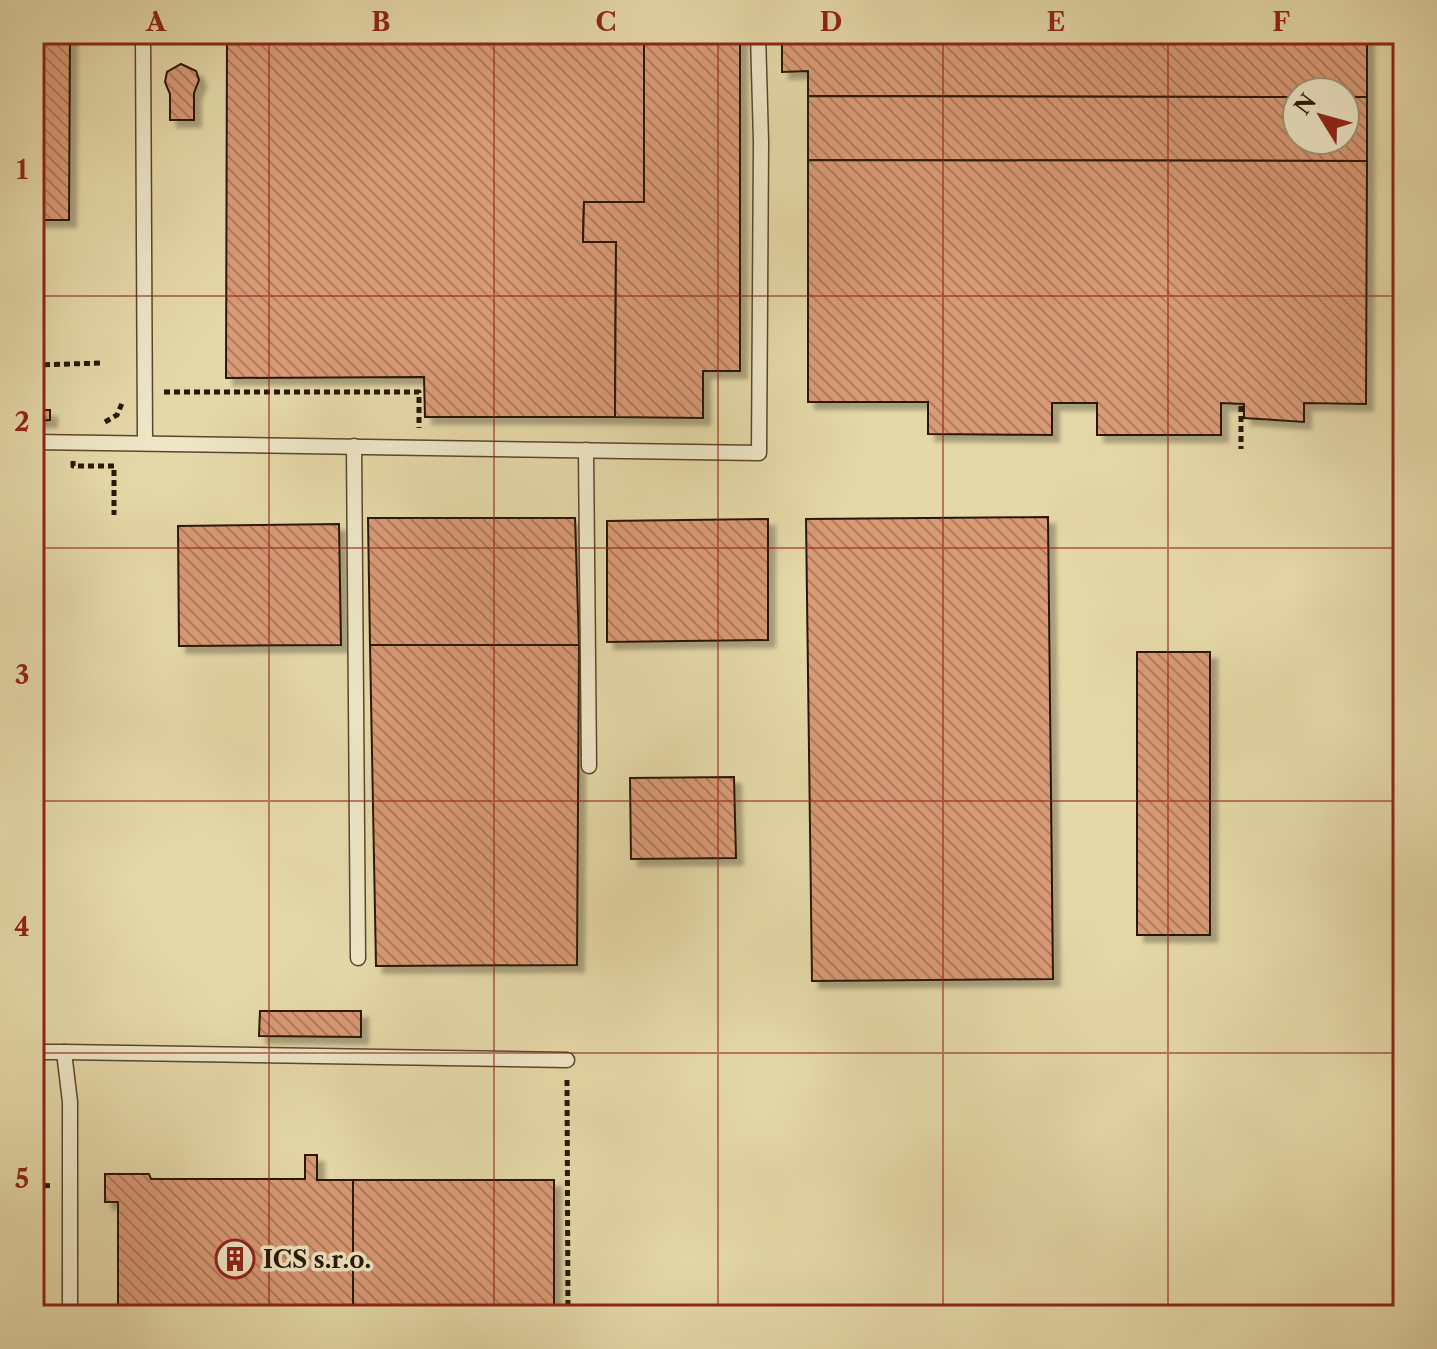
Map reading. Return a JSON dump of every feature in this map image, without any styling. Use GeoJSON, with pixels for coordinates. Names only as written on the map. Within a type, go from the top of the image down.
{"type":"FeatureCollection","features":[{"type":"Feature","properties":{"kind":"lane"},"geometry":{"type":"LineString","coordinates":[[143,34],[145,443]]}},
{"type":"Feature","properties":{"kind":"lane"},"geometry":{"type":"LineString","coordinates":[[34,442],[759,453],[761,142],[758,34]]}},
{"type":"Feature","properties":{"kind":"lane"},"geometry":{"type":"LineString","coordinates":[[354,446],[358,958]]}},
{"type":"Feature","properties":{"kind":"lane"},"geometry":{"type":"LineString","coordinates":[[586,450],[589,766]]}},
{"type":"Feature","properties":{"kind":"lane"},"geometry":{"type":"LineString","coordinates":[[34,1052],[567,1060]]}},
{"type":"Feature","properties":{"kind":"lane"},"geometry":{"type":"LineString","coordinates":[[64,1052],[70,1102],[70,1315]]}},
{"type":"Feature","properties":{"kind":"path"},"geometry":{"type":"LineString","coordinates":[[34,365],[103,363]]}},
{"type":"Feature","properties":{"kind":"path"},"geometry":{"type":"LineString","coordinates":[[101,424],[117,415],[126,394],[145,392],[419,392],[419,447]]}},
{"type":"Feature","properties":{"kind":"path"},"geometry":{"type":"LineString","coordinates":[[1241,406],[1241,449]]}},
{"type":"Feature","properties":{"kind":"path"},"geometry":{"type":"LineString","coordinates":[[74,442],[73,466],[114,466],[114,515]]}},
{"type":"Feature","properties":{"kind":"path"},"geometry":{"type":"LineString","coordinates":[[567,1060],[568,1315]]}},
{"type":"Feature","properties":{"kind":"building"},"geometry":{"type":"Polygon","coordinates":[[[34,34],[70,34],[69,220],[34,220],[34,34]]]}},
{"type":"Feature","properties":{"kind":"building"},"geometry":{"type":"Polygon","coordinates":[[[782,34],[1367,34],[1367,97],[1361,97],[1361,76],[1281,76],[1281,97],[808,96],[808,71],[782,72],[782,34]]]}},
{"type":"Feature","properties":{"kind":"building"},"geometry":{"type":"Polygon","coordinates":[[[227,36],[644,37],[644,202],[584,202],[583,242],[616,242],[615,417],[425,417],[424,377],[226,378],[227,36]]]}},
{"type":"Feature","properties":{"kind":"building"},"geometry":{"type":"Polygon","coordinates":[[[644,37],[740,37],[740,371],[703,371],[703,418],[615,417],[616,242],[583,242],[584,202],[644,202],[644,37]]]}},
{"type":"Feature","properties":{"kind":"building"},"geometry":{"type":"Polygon","coordinates":[[[181,64],[196,71],[199,80],[194,93],[194,120],[170,120],[170,94],[165,82],[167,72],[181,64]]]}},
{"type":"Feature","properties":{"kind":"building"},"geometry":{"type":"Polygon","coordinates":[[[808,96],[1281,97],[1281,156],[1361,156],[1361,97],[1367,97],[1367,161],[808,160],[808,96]]]}},
{"type":"Feature","properties":{"kind":"building"},"geometry":{"type":"Polygon","coordinates":[[[808,160],[1367,161],[1366,404],[1304,403],[1304,422],[1244,418],[1244,404],[1221,403],[1221,435],[1097,435],[1097,403],[1052,403],[1052,435],[928,434],[928,402],[808,402],[808,160]]]}},
{"type":"Feature","properties":{"kind":"building"},"geometry":{"type":"Polygon","coordinates":[[[34,410],[50,410],[50,420],[34,421],[34,410]]]}},
{"type":"Feature","properties":{"kind":"building"},"geometry":{"type":"Polygon","coordinates":[[[1048,517],[1053,979],[812,981],[806,519],[1048,517]]]}},
{"type":"Feature","properties":{"kind":"building"},"geometry":{"type":"Polygon","coordinates":[[[368,518],[575,518],[579,645],[370,645],[368,518]]]}},
{"type":"Feature","properties":{"kind":"building"},"geometry":{"type":"Polygon","coordinates":[[[768,519],[768,640],[607,642],[607,521],[768,519]]]}},
{"type":"Feature","properties":{"kind":"building"},"geometry":{"type":"Polygon","coordinates":[[[339,524],[341,645],[179,646],[178,526],[339,524]]]}},
{"type":"Feature","properties":{"kind":"building"},"geometry":{"type":"Polygon","coordinates":[[[370,645],[579,645],[577,965],[376,966],[370,645]]]}},
{"type":"Feature","properties":{"kind":"building"},"geometry":{"type":"Polygon","coordinates":[[[1137,652],[1210,652],[1210,935],[1137,935],[1137,652]]]}},
{"type":"Feature","properties":{"kind":"building"},"geometry":{"type":"Polygon","coordinates":[[[734,777],[736,858],[631,859],[630,778],[734,777]]]}},
{"type":"Feature","properties":{"kind":"building"},"geometry":{"type":"Polygon","coordinates":[[[260,1011],[361,1011],[361,1037],[259,1036],[260,1011]]]}},
{"type":"Feature","properties":{"kind":"building","name":"ICS s.r.o."},"geometry":{"type":"Polygon","coordinates":[[[305,1155],[317,1155],[317,1180],[353,1180],[353,1315],[118,1315],[118,1202],[105,1202],[105,1174],[149,1174],[151,1179],[305,1179],[305,1155]]]}},
{"type":"Feature","properties":{"kind":"building"},"geometry":{"type":"Polygon","coordinates":[[[353,1180],[554,1180],[554,1315],[353,1315],[353,1180]]]}},
{"type":"Feature","properties":{"kind":"place","name":"ICS s.r.o."},"geometry":{"type":"Point","coordinates":[235,1259]}}]}
